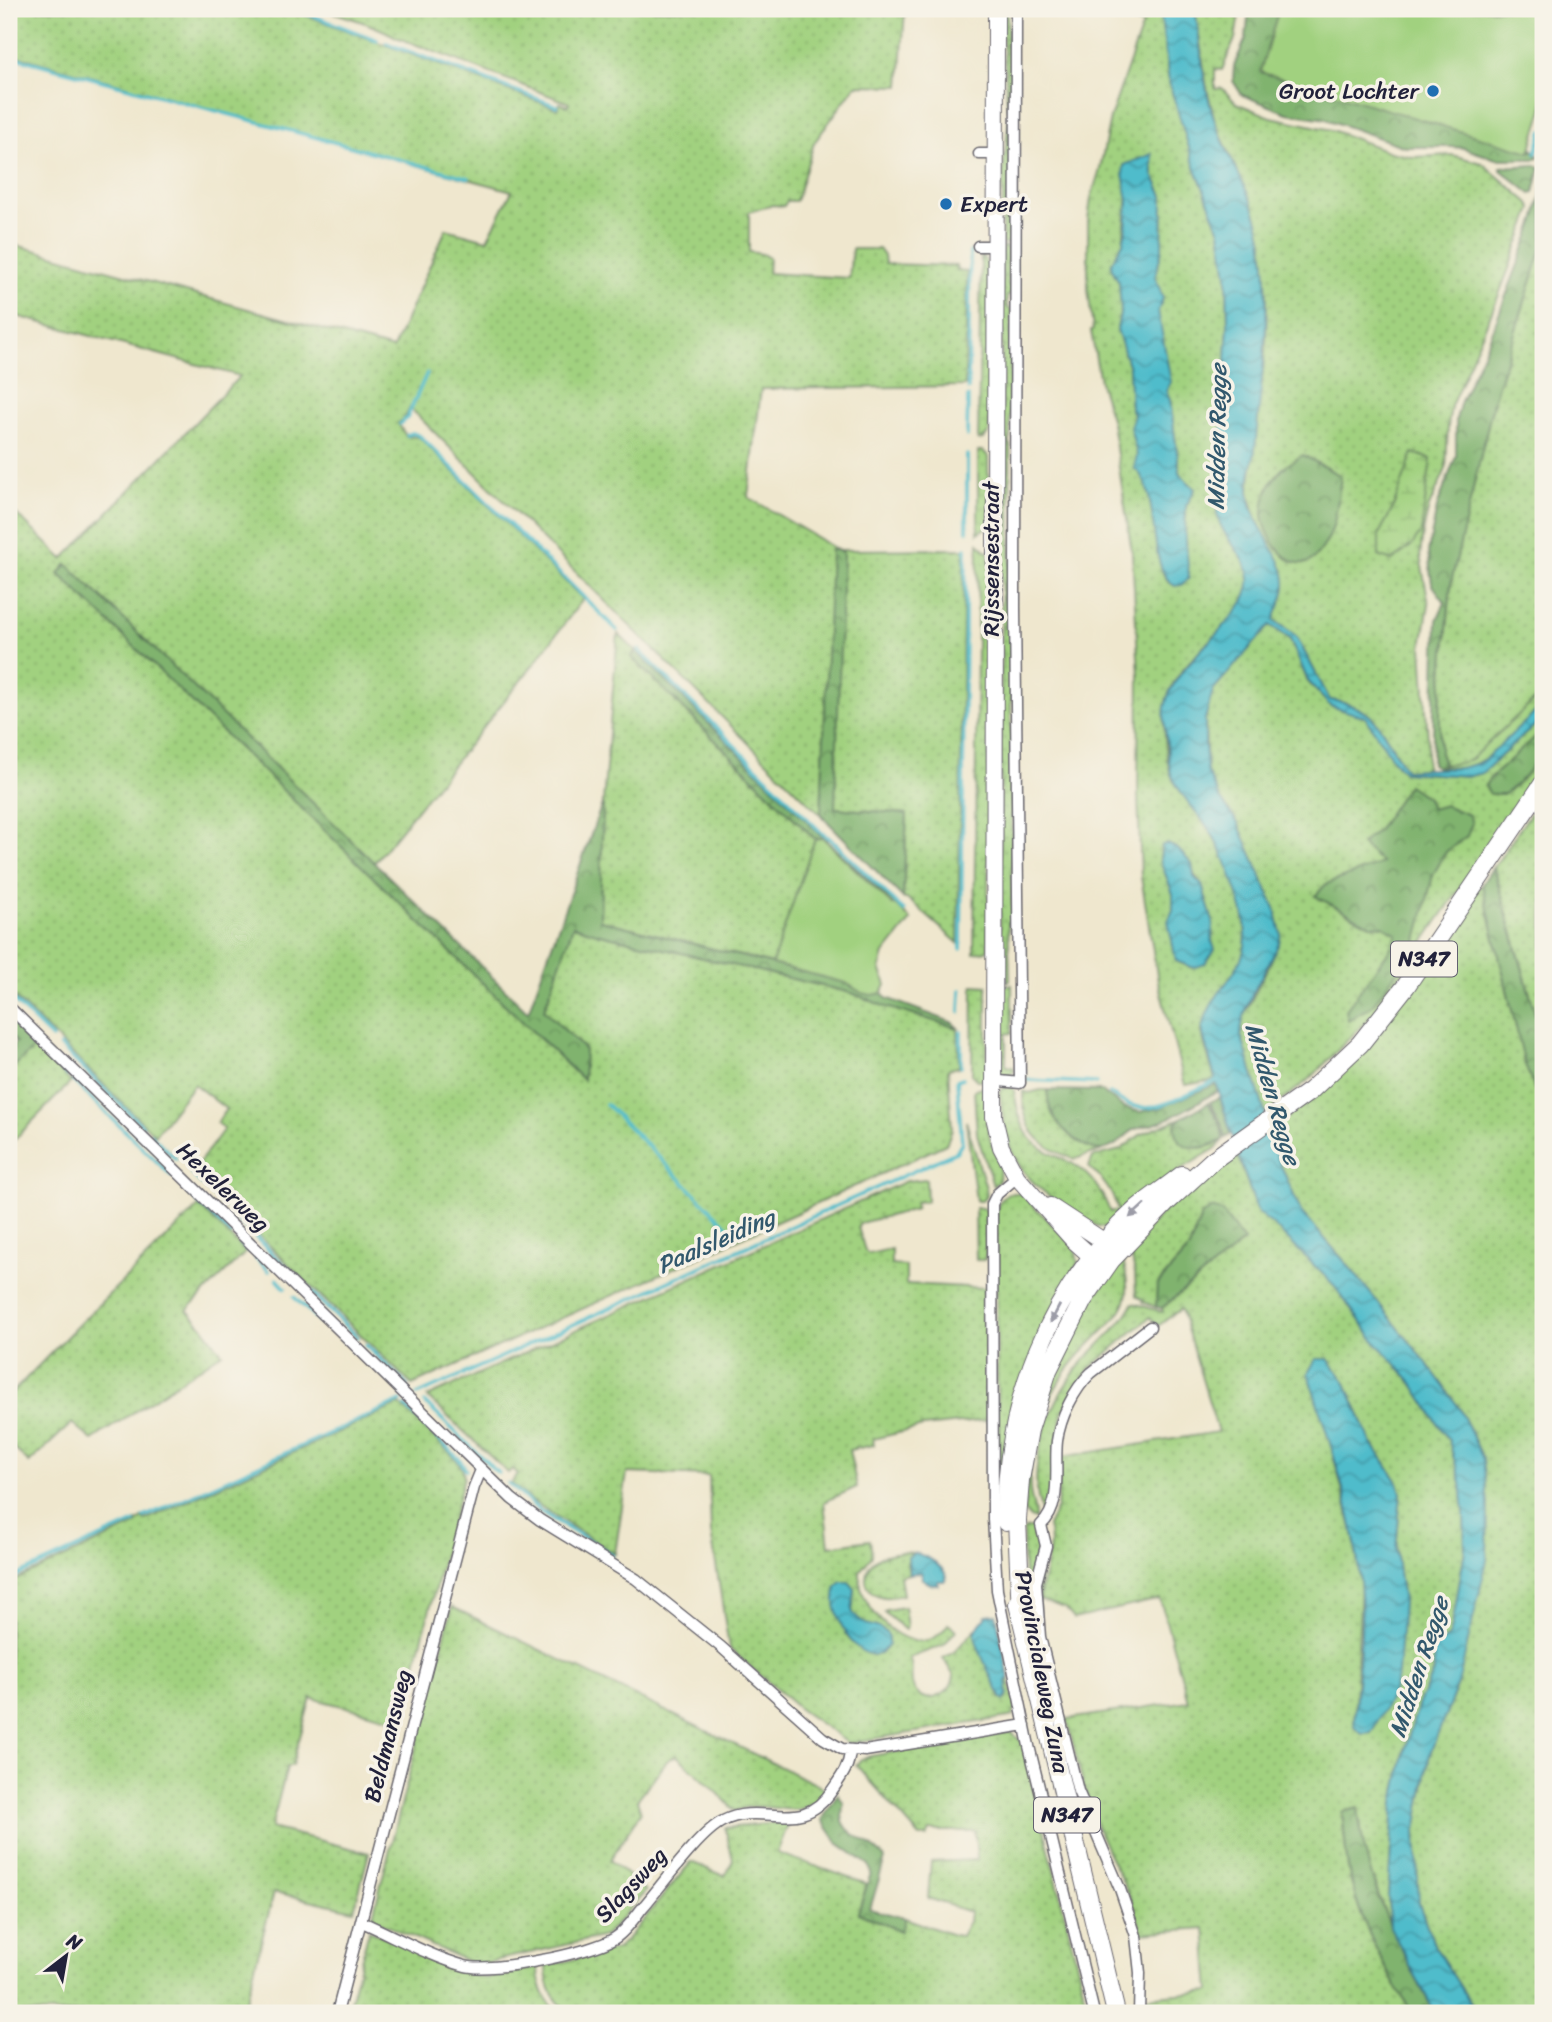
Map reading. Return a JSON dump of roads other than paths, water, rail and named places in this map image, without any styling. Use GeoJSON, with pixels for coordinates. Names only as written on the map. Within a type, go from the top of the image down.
{"type":"FeatureCollection","features":[{"type":"Feature","properties":{"kind":"main road","name":"Rijssensestraat"},"geometry":{"type":"LineString","coordinates":[[996,9],[988,154],[996,246],[994,1110],[1005,1157],[1017,1177],[1073,1240],[1092,1257]]}},
{"type":"Feature","properties":{"kind":"main road","name":"N347"},"geometry":{"type":"LineString","coordinates":[[1111,1260],[1168,1201],[1219,1156],[1281,1113],[1339,1066],[1388,1010],[1543,784]]}},
{"type":"Feature","properties":{"kind":"main road","name":"N347"},"geometry":{"type":"LineString","coordinates":[[1105,1242],[1140,1206],[1185,1172],[1219,1156]]}},
{"type":"Feature","properties":{"kind":"main road","name":"Rijssensestraat"},"geometry":{"type":"LineString","coordinates":[[1034,1196],[1105,1242]]}},
{"type":"Feature","properties":{"kind":"main road","name":"Provincialeweg Zuna"},"geometry":{"type":"LineString","coordinates":[[1105,1242],[1058,1308],[1026,1381],[1016,1415],[1009,1458],[1012,1520],[1010,1571],[1116,2013]]}},
{"type":"Feature","properties":{"kind":"main road"},"geometry":{"type":"LineString","coordinates":[[1092,1257],[1111,1260],[1105,1242]]}},
{"type":"Feature","properties":{"kind":"main road","name":"Provincialeweg Zuna"},"geometry":{"type":"LineString","coordinates":[[1012,1520],[1027,1442],[1043,1383],[1077,1310],[1111,1260]]}},
{"type":"Feature","properties":{"kind":"street","name":"Rijssensestraat"},"geometry":{"type":"LineString","coordinates":[[993,1083],[1020,1083],[1014,607],[1016,9]]}},
{"type":"Feature","properties":{"kind":"street"},"geometry":{"type":"LineString","coordinates":[[978,246],[996,246]]}},
{"type":"Feature","properties":{"kind":"street","name":"Hexelerweg"},"geometry":{"type":"LineString","coordinates":[[9,1007],[481,1471]]}},
{"type":"Feature","properties":{"kind":"street","name":"Provincialeweg Zuna"},"geometry":{"type":"LineString","coordinates":[[1017,1177],[999,1192],[992,1204],[993,1520],[997,1590],[1025,1725],[1094,2013]]}},
{"type":"Feature","properties":{"kind":"street","name":"Provincialeweg Zuna"},"geometry":{"type":"LineString","coordinates":[[1139,2013],[1140,1973],[1136,1936],[1120,1889],[1078,1791],[1040,1637],[1036,1583],[1045,1549],[1041,1525],[1054,1507],[1057,1439],[1072,1401],[1083,1381],[1091,1373],[1150,1327]]}},
{"type":"Feature","properties":{"kind":"street"},"geometry":{"type":"LineString","coordinates":[[481,1471],[540,1520],[636,1579],[721,1647],[835,1746],[850,1751],[865,1751],[1025,1725]]}},
{"type":"Feature","properties":{"kind":"street","name":"Beldmansweg"},"geometry":{"type":"LineString","coordinates":[[337,2013],[474,1487],[481,1471]]}},
{"type":"Feature","properties":{"kind":"street"},"geometry":{"type":"LineString","coordinates":[[1012,1520],[1041,1525]]}},
{"type":"Feature","properties":{"kind":"street","name":"Slagsweg"},"geometry":{"type":"LineString","coordinates":[[362,1922],[451,1961],[489,1969],[541,1960],[605,1943],[622,1931],[713,1827],[725,1819],[743,1815],[810,1813],[826,1798],[844,1773],[850,1751]]}},
{"type":"Feature","properties":{"kind":"water"},"geometry":{"type":"Polygon","coordinates":[[[1160,9],[1195,9],[1205,82],[1216,124],[1248,194],[1262,238],[1266,291],[1265,344],[1249,492],[1256,518],[1284,574],[1284,594],[1274,620],[1296,636],[1330,700],[1347,704],[1369,715],[1384,733],[1406,770],[1460,768],[1476,764],[1488,757],[1543,705],[1543,718],[1482,773],[1470,776],[1404,772],[1365,717],[1330,706],[1308,681],[1290,639],[1270,625],[1213,690],[1205,719],[1207,772],[1221,800],[1238,823],[1275,908],[1281,934],[1250,999],[1241,1035],[1265,1113],[1267,1133],[1301,1212],[1426,1362],[1460,1409],[1483,1459],[1488,1503],[1487,1560],[1458,1684],[1430,1753],[1416,1830],[1419,1904],[1435,1947],[1477,2013],[1435,2013],[1390,1927],[1388,1897],[1394,1802],[1405,1749],[1419,1703],[1434,1672],[1433,1649],[1449,1637],[1452,1627],[1465,1550],[1461,1483],[1449,1441],[1411,1381],[1375,1341],[1332,1283],[1258,1213],[1204,1041],[1203,1026],[1208,1011],[1232,975],[1244,950],[1244,916],[1219,846],[1172,776],[1164,712],[1171,689],[1182,672],[1239,608],[1247,593],[1249,578],[1244,561],[1223,530],[1217,512],[1228,325],[1227,275],[1220,231],[1194,164],[1169,82],[1160,9]]]}},
{"type":"Feature","properties":{"kind":"water"},"geometry":{"type":"Polygon","coordinates":[[[1152,154],[1153,175],[1163,196],[1162,249],[1155,277],[1163,298],[1158,311],[1171,382],[1167,393],[1180,474],[1195,489],[1186,506],[1189,578],[1181,585],[1175,586],[1166,577],[1160,563],[1148,492],[1143,478],[1134,468],[1137,455],[1130,427],[1134,415],[1131,410],[1129,368],[1117,329],[1121,310],[1119,282],[1111,263],[1123,243],[1126,230],[1128,200],[1124,165],[1152,154]]]}},
{"type":"Feature","properties":{"kind":"water"},"geometry":{"type":"Polygon","coordinates":[[[1167,844],[1178,849],[1192,864],[1194,877],[1202,885],[1213,922],[1212,941],[1215,950],[1205,964],[1194,968],[1176,961],[1168,921],[1173,910],[1173,894],[1160,860],[1162,845],[1167,844]]]}},
{"type":"Feature","properties":{"kind":"water"},"geometry":{"type":"Polygon","coordinates":[[[1316,1359],[1328,1359],[1345,1381],[1371,1442],[1398,1482],[1401,1493],[1396,1550],[1403,1602],[1398,1673],[1392,1694],[1371,1733],[1362,1734],[1354,1727],[1361,1636],[1360,1582],[1346,1502],[1308,1373],[1316,1359]]]}},
{"type":"Feature","properties":{"kind":"water"},"geometry":{"type":"Polygon","coordinates":[[[914,1553],[937,1564],[947,1576],[944,1581],[938,1581],[938,1585],[930,1584],[923,1579],[921,1572],[909,1574],[908,1557],[914,1553]]]}},
{"type":"Feature","properties":{"kind":"water"},"geometry":{"type":"Polygon","coordinates":[[[842,1582],[849,1582],[855,1589],[852,1611],[856,1617],[888,1635],[888,1645],[880,1654],[864,1652],[846,1633],[835,1603],[837,1586],[842,1582]]]}},
{"type":"Feature","properties":{"kind":"water"},"geometry":{"type":"Polygon","coordinates":[[[996,1614],[1009,1678],[1006,1681],[1008,1694],[1004,1701],[987,1669],[975,1634],[987,1615],[996,1614]]]}},
{"type":"Feature","properties":{"kind":"waterway"},"geometry":{"type":"LineString","coordinates":[[295,9],[377,40]]}},
{"type":"Feature","properties":{"kind":"waterway"},"geometry":{"type":"LineString","coordinates":[[386,43],[557,106]]}},
{"type":"Feature","properties":{"kind":"waterway"},"geometry":{"type":"LineString","coordinates":[[9,56],[469,178]]}},
{"type":"Feature","properties":{"kind":"waterway"},"geometry":{"type":"LineString","coordinates":[[1536,153],[1543,131]]}},
{"type":"Feature","properties":{"kind":"waterway"},"geometry":{"type":"LineString","coordinates":[[968,389],[970,252]]}},
{"type":"Feature","properties":{"kind":"waterway"},"geometry":{"type":"LineString","coordinates":[[400,424],[407,418],[427,373]]}},
{"type":"Feature","properties":{"kind":"waterway"},"geometry":{"type":"LineString","coordinates":[[967,436],[968,397]]}},
{"type":"Feature","properties":{"kind":"waterway"},"geometry":{"type":"LineString","coordinates":[[407,435],[413,433],[420,436],[617,630]]}},
{"type":"Feature","properties":{"kind":"waterway"},"geometry":{"type":"LineString","coordinates":[[967,455],[967,531]]}},
{"type":"Feature","properties":{"kind":"waterway"},"geometry":{"type":"LineString","coordinates":[[961,949],[966,548]]}},
{"type":"Feature","properties":{"kind":"waterway"},"geometry":{"type":"LineString","coordinates":[[639,650],[904,911]]}},
{"type":"Feature","properties":{"kind":"waterway"},"geometry":{"type":"LineString","coordinates":[[960,1012],[961,990]]}},
{"type":"Feature","properties":{"kind":"waterway"},"geometry":{"type":"LineString","coordinates":[[9,996],[52,1038]]}},
{"type":"Feature","properties":{"kind":"waterway"},"geometry":{"type":"LineString","coordinates":[[9,1017],[67,1075]]}},
{"type":"Feature","properties":{"kind":"waterway"},"geometry":{"type":"LineString","coordinates":[[961,1032],[961,1066]]}},
{"type":"Feature","properties":{"kind":"waterway"},"geometry":{"type":"LineString","coordinates":[[60,1046],[142,1126]]}},
{"type":"Feature","properties":{"kind":"waterway","name":"Paalsleiding"},"geometry":{"type":"LineString","coordinates":[[417,1395],[956,1152],[962,1142],[957,1080],[963,1078]]}},
{"type":"Feature","properties":{"kind":"waterway","name":"Paalsleiding"},"geometry":{"type":"LineString","coordinates":[[1027,1080],[1097,1083]]}},
{"type":"Feature","properties":{"kind":"waterway","name":"Paalsleiding"},"geometry":{"type":"LineString","coordinates":[[1110,1093],[1125,1103],[1152,1107],[1178,1099],[1220,1080]]}},
{"type":"Feature","properties":{"kind":"waterway"},"geometry":{"type":"LineString","coordinates":[[73,1081],[172,1176]]}},
{"type":"Feature","properties":{"kind":"waterway"},"geometry":{"type":"LineString","coordinates":[[606,1104],[727,1226]]}},
{"type":"Feature","properties":{"kind":"waterway"},"geometry":{"type":"LineString","coordinates":[[150,1134],[176,1159]]}},
{"type":"Feature","properties":{"kind":"waterway"},"geometry":{"type":"LineString","coordinates":[[191,1173],[224,1206]]}},
{"type":"Feature","properties":{"kind":"waterway"},"geometry":{"type":"LineString","coordinates":[[184,1188],[231,1234]]}},
{"type":"Feature","properties":{"kind":"waterway"},"geometry":{"type":"LineString","coordinates":[[232,1214],[357,1337]]}},
{"type":"Feature","properties":{"kind":"waterway"},"geometry":{"type":"LineString","coordinates":[[241,1243],[249,1252]]}},
{"type":"Feature","properties":{"kind":"waterway"},"geometry":{"type":"LineString","coordinates":[[256,1258],[269,1271]]}},
{"type":"Feature","properties":{"kind":"waterway"},"geometry":{"type":"LineString","coordinates":[[277,1279],[285,1288]]}},
{"type":"Feature","properties":{"kind":"waterway"},"geometry":{"type":"LineString","coordinates":[[294,1297],[320,1322]]}},
{"type":"Feature","properties":{"kind":"waterway"},"geometry":{"type":"LineString","coordinates":[[366,1345],[407,1386]]}},
{"type":"Feature","properties":{"kind":"waterway","name":"Paalsleiding"},"geometry":{"type":"LineString","coordinates":[[144,1517],[401,1401]]}},
{"type":"Feature","properties":{"kind":"waterway"},"geometry":{"type":"LineString","coordinates":[[425,1403],[498,1473]]}},
{"type":"Feature","properties":{"kind":"waterway"},"geometry":{"type":"LineString","coordinates":[[405,1406],[459,1459],[466,1470]]}},
{"type":"Feature","properties":{"kind":"waterway"},"geometry":{"type":"LineString","coordinates":[[508,1483],[540,1511],[612,1555]]}},
{"type":"Feature","properties":{"kind":"waterway","name":"Paalsleiding"},"geometry":{"type":"LineString","coordinates":[[9,1579],[135,1522]]}},
{"type":"Feature","properties":{"kind":"place","name":"Groot Lochter"},"geometry":{"type":"Point","coordinates":[1433,91]}},
{"type":"Feature","properties":{"kind":"place","name":"Expert"},"geometry":{"type":"Point","coordinates":[946,204]}},
{"type":"Feature","properties":{"kind":"water label","name":"Midden Regge"},"geometry":{"type":"Point","coordinates":[1217,437]}},
{"type":"Feature","properties":{"kind":"water label","name":"Midden Regge"},"geometry":{"type":"Point","coordinates":[1273,1094]}},
{"type":"Feature","properties":{"kind":"water label","name":"Midden Regge"},"geometry":{"type":"Point","coordinates":[1419,1667]}}]}
